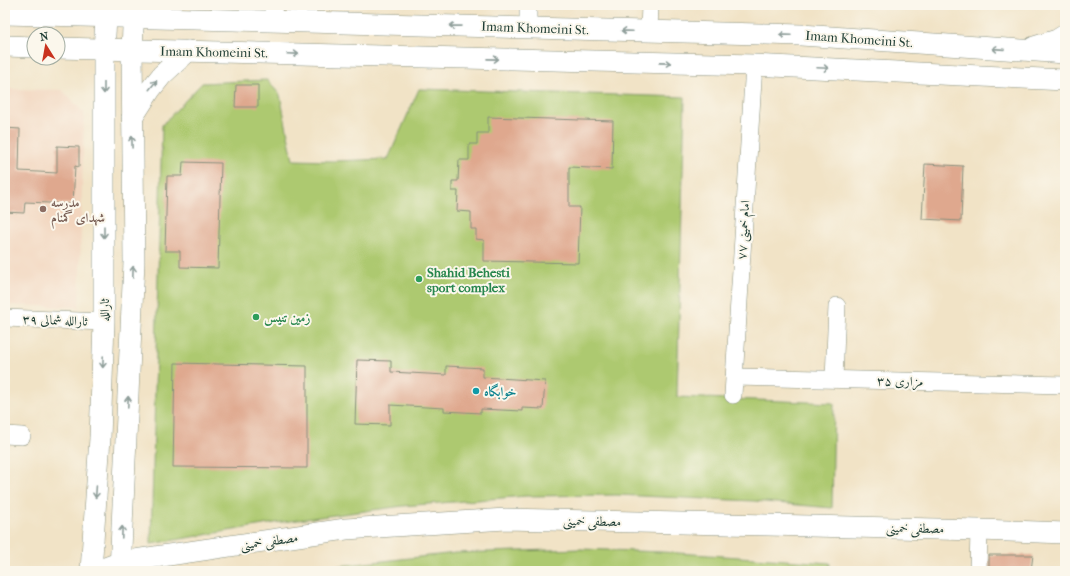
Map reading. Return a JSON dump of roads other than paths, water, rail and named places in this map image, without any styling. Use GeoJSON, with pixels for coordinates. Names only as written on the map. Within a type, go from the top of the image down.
{"type":"FeatureCollection","features":[{"type":"Feature","properties":{"kind":"main road","name":"Imam Khomeini St."},"geometry":{"type":"LineString","coordinates":[[5,14],[27,10],[274,13],[528,28],[801,35],[1065,53]]}},
{"type":"Feature","properties":{"kind":"main road","name":"ثارالله"},"geometry":{"type":"LineString","coordinates":[[91,571],[100,438],[104,322],[104,49],[107,11]]}},
{"type":"Feature","properties":{"kind":"main road","name":"ثارالله"},"geometry":{"type":"LineString","coordinates":[[121,566],[134,262],[132,50],[134,11]]}},
{"type":"Feature","properties":{"kind":"main road"},"geometry":{"type":"LineString","coordinates":[[1021,50],[1057,40],[1065,35]]}},
{"type":"Feature","properties":{"kind":"main road"},"geometry":{"type":"LineString","coordinates":[[5,46],[26,47]]}},
{"type":"Feature","properties":{"kind":"main road","name":"Imam Khomeini St."},"geometry":{"type":"LineString","coordinates":[[66,48],[754,65],[1065,80]]}},
{"type":"Feature","properties":{"kind":"main road"},"geometry":{"type":"LineString","coordinates":[[132,118],[150,90],[162,75],[188,51]]}},
{"type":"Feature","properties":{"kind":"main road","name":"مصطفی خمینی"},"geometry":{"type":"LineString","coordinates":[[97,571],[346,529],[506,519],[1065,533]]}},
{"type":"Feature","properties":{"kind":"street"},"geometry":{"type":"LineString","coordinates":[[528,5],[528,28]]}},
{"type":"Feature","properties":{"kind":"street"},"geometry":{"type":"LineString","coordinates":[[650,5],[650,31]]}},
{"type":"Feature","properties":{"kind":"street","name":"امام خمینی ۷۷"},"geometry":{"type":"LineString","coordinates":[[733,395],[754,65]]}},
{"type":"Feature","properties":{"kind":"street"},"geometry":{"type":"LineString","coordinates":[[834,379],[837,306]]}},
{"type":"Feature","properties":{"kind":"street","name":"ثارالله شمالی ۳۹"},"geometry":{"type":"LineString","coordinates":[[5,318],[104,322]]}},
{"type":"Feature","properties":{"kind":"street","name":"مزاری ۳۵"},"geometry":{"type":"LineString","coordinates":[[734,376],[1065,385]]}},
{"type":"Feature","properties":{"kind":"street"},"geometry":{"type":"LineString","coordinates":[[5,435],[22,436]]}},
{"type":"Feature","properties":{"kind":"street"},"geometry":{"type":"LineString","coordinates":[[978,571],[979,530]]}},
{"type":"Feature","properties":{"kind":"place","name":"مدرسه شهدای گمنام"},"geometry":{"type":"Point","coordinates":[43,209]}},
{"type":"Feature","properties":{"kind":"place","name":"Shahid Behesti sport complex"},"geometry":{"type":"Point","coordinates":[419,279]}},
{"type":"Feature","properties":{"kind":"place","name":"زمین تنیس"},"geometry":{"type":"Point","coordinates":[256,317]}},
{"type":"Feature","properties":{"kind":"place","name":"خوابگاه"},"geometry":{"type":"Point","coordinates":[476,391]}}]}
